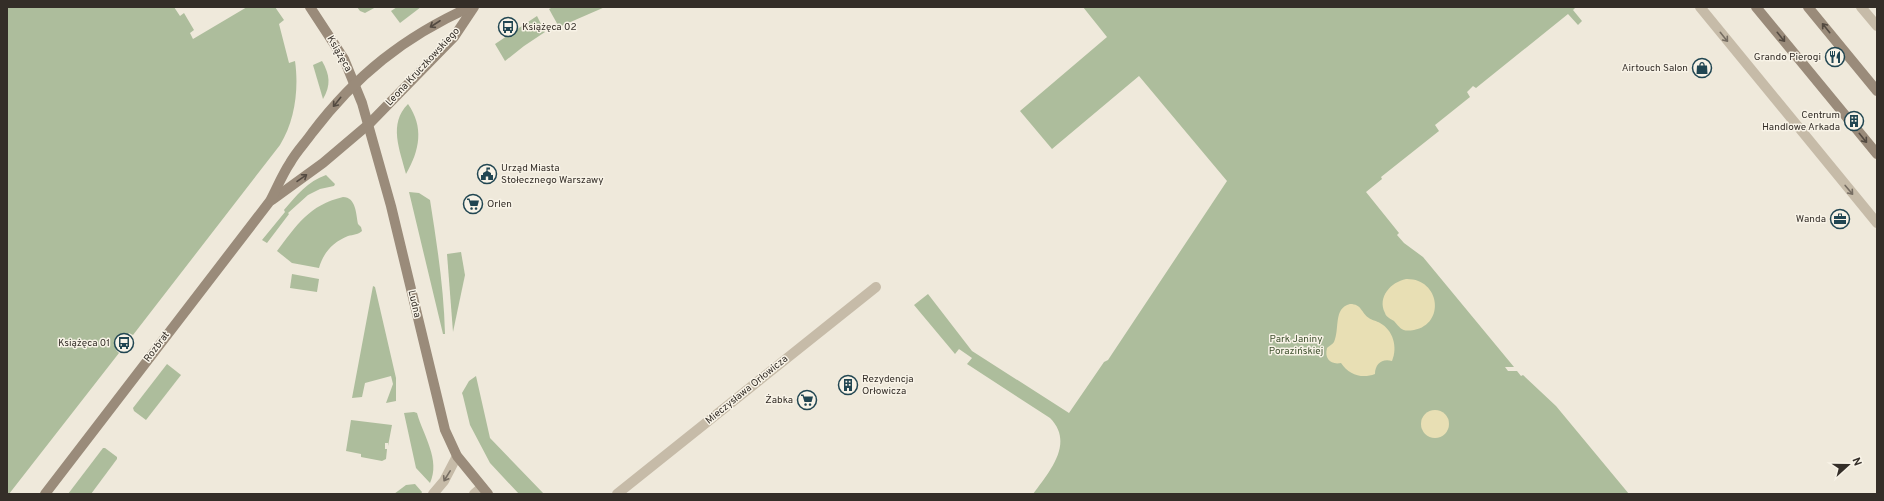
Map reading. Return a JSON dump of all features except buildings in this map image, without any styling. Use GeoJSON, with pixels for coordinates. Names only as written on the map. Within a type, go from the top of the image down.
{"type":"FeatureCollection","features":[{"type":"Feature","properties":{"kind":"street","name":"Książęca"},"geometry":{"type":"LineString","coordinates":[[310,7],[344,59],[355,82],[362,104]]}},
{"type":"Feature","properties":{"kind":"street","name":"Leona Kruczkowskiego"},"geometry":{"type":"LineString","coordinates":[[355,82],[383,59],[442,20],[470,7]]}},
{"type":"Feature","properties":{"kind":"street","name":"Leona Kruczkowskiego"},"geometry":{"type":"LineString","coordinates":[[369,124],[454,37],[474,7]]}},
{"type":"Feature","properties":{"kind":"street"},"geometry":{"type":"LineString","coordinates":[[1700,7],[1877,223]]}},
{"type":"Feature","properties":{"kind":"street"},"geometry":{"type":"LineString","coordinates":[[1756,7],[1877,154]]}},
{"type":"Feature","properties":{"kind":"street"},"geometry":{"type":"LineString","coordinates":[[1808,7],[1877,91]]}},
{"type":"Feature","properties":{"kind":"street"},"geometry":{"type":"LineString","coordinates":[[1861,7],[1877,26]]}},
{"type":"Feature","properties":{"kind":"street","name":"Rozbrat"},"geometry":{"type":"LineString","coordinates":[[45,494],[270,201],[290,162],[320,122],[355,82]]}},
{"type":"Feature","properties":{"kind":"street","name":"Ludna"},"geometry":{"type":"LineString","coordinates":[[362,104],[369,124],[391,206],[442,422],[457,456],[485,491]]}},
{"type":"Feature","properties":{"kind":"street","name":"Rozbrat"},"geometry":{"type":"LineString","coordinates":[[270,201],[323,163],[369,124]]}},
{"type":"Feature","properties":{"kind":"street","name":"Mieczysława Orłowicza"},"geometry":{"type":"LineString","coordinates":[[617,494],[876,287]]}},
{"type":"Feature","properties":{"kind":"street"},"geometry":{"type":"LineString","coordinates":[[433,494],[444,481],[457,456]]}},
{"type":"Feature","properties":{"kind":"street"},"geometry":{"type":"LineString","coordinates":[[474,494],[485,491]]}},
{"type":"Feature","properties":{"kind":"green space"},"geometry":{"type":"Polygon","coordinates":[[[7,7],[174,7],[180,16],[184,13],[194,30],[190,33],[193,39],[247,7],[275,7],[284,20],[279,24],[289,63],[295,61],[296,72],[295,104],[289,126],[280,145],[133,335],[129,333],[116,350],[119,353],[9,494],[7,494],[7,7]]]}},
{"type":"Feature","properties":{"kind":"green space"},"geometry":{"type":"Polygon","coordinates":[[[357,7],[376,7],[365,13],[360,11],[357,7]]]}},
{"type":"Feature","properties":{"kind":"green space"},"geometry":{"type":"Polygon","coordinates":[[[397,7],[421,7],[400,23],[391,11],[397,7]]]}},
{"type":"Feature","properties":{"kind":"green space"},"geometry":{"type":"Polygon","coordinates":[[[553,7],[605,7],[559,27],[549,9],[553,7]]]}},
{"type":"Feature","properties":{"kind":"green space","name":"Park Janiny Porazińskiej"},"geometry":{"type":"Polygon","coordinates":[[[1083,7],[1576,7],[1573,10],[1582,21],[1578,25],[1568,14],[1476,88],[1473,86],[1467,92],[1470,97],[1435,125],[1439,131],[1381,177],[1382,179],[1366,192],[1399,233],[1397,235],[1404,243],[1423,257],[1514,367],[1505,367],[1508,371],[1517,371],[1521,376],[1523,375],[1556,406],[1629,494],[1033,494],[1052,467],[1057,457],[1060,447],[1060,437],[1057,428],[1050,418],[967,364],[972,358],[959,349],[955,354],[914,305],[928,294],[972,351],[1069,413],[1104,362],[1108,360],[1227,181],[1139,76],[1052,149],[1020,111],[1107,37],[1083,7]]]}},
{"type":"Feature","properties":{"kind":"green space"},"geometry":{"type":"Polygon","coordinates":[[[537,16],[545,32],[505,61],[495,44],[537,16]]]}},
{"type":"Feature","properties":{"kind":"green space"},"geometry":{"type":"Polygon","coordinates":[[[322,61],[328,75],[328,85],[323,99],[313,65],[322,61]]]}},
{"type":"Feature","properties":{"kind":"green space"},"geometry":{"type":"Polygon","coordinates":[[[408,104],[416,121],[418,139],[411,165],[406,174],[397,138],[397,129],[398,120],[408,104]]]}},
{"type":"Feature","properties":{"kind":"green space"},"geometry":{"type":"Polygon","coordinates":[[[326,175],[335,184],[334,186],[320,189],[308,195],[288,213],[289,214],[267,243],[262,240],[298,194],[308,185],[326,175]]]}},
{"type":"Feature","properties":{"kind":"green space"},"geometry":{"type":"Polygon","coordinates":[[[409,192],[419,193],[430,200],[442,284],[445,334],[443,334],[409,192]]]}},
{"type":"Feature","properties":{"kind":"green space"},"geometry":{"type":"Polygon","coordinates":[[[343,197],[351,200],[353,203],[358,224],[362,231],[358,234],[343,238],[333,245],[326,253],[319,268],[292,263],[277,251],[305,217],[312,211],[321,205],[343,197]]]}},
{"type":"Feature","properties":{"kind":"green space"},"geometry":{"type":"Polygon","coordinates":[[[461,252],[465,275],[453,332],[447,254],[461,252]]]}},
{"type":"Feature","properties":{"kind":"green space"},"geometry":{"type":"Polygon","coordinates":[[[292,274],[319,279],[317,292],[290,288],[292,274]]]}},
{"type":"Feature","properties":{"kind":"green space"},"geometry":{"type":"Polygon","coordinates":[[[373,286],[375,287],[396,378],[396,401],[386,403],[393,384],[391,376],[365,383],[362,397],[352,398],[373,286]]]}},
{"type":"Feature","properties":{"kind":"green space"},"geometry":{"type":"Polygon","coordinates":[[[167,364],[181,375],[146,420],[134,411],[133,408],[167,364]]]}},
{"type":"Feature","properties":{"kind":"green space"},"geometry":{"type":"Polygon","coordinates":[[[476,376],[490,438],[544,494],[519,494],[490,463],[470,425],[462,393],[469,381],[476,376]]]}},
{"type":"Feature","properties":{"kind":"green space"},"geometry":{"type":"Polygon","coordinates":[[[404,413],[417,413],[430,448],[433,474],[430,483],[416,468],[404,413]]]}},
{"type":"Feature","properties":{"kind":"green space"},"geometry":{"type":"Polygon","coordinates":[[[351,420],[392,425],[388,446],[388,443],[385,443],[385,449],[387,449],[386,459],[382,461],[361,457],[361,454],[346,451],[351,420]]]}},
{"type":"Feature","properties":{"kind":"green space"},"geometry":{"type":"Polygon","coordinates":[[[103,448],[117,457],[117,459],[91,494],[68,494],[103,448]]]}},
{"type":"Feature","properties":{"kind":"green space"},"geometry":{"type":"Polygon","coordinates":[[[415,484],[422,492],[421,494],[394,494],[406,485],[415,484]]]}},
{"type":"Feature","properties":{"kind":"sand"},"geometry":{"type":"Polygon","coordinates":[[[1406,279],[1417,281],[1426,286],[1432,293],[1435,302],[1431,319],[1424,326],[1410,331],[1400,328],[1394,321],[1386,316],[1383,307],[1384,296],[1387,291],[1395,283],[1406,279]]]}},
{"type":"Feature","properties":{"kind":"sand"},"geometry":{"type":"Polygon","coordinates":[[[1350,304],[1357,305],[1366,316],[1384,326],[1391,334],[1393,339],[1394,356],[1392,361],[1382,361],[1376,367],[1375,374],[1365,376],[1356,375],[1344,367],[1341,363],[1331,362],[1327,358],[1327,348],[1333,344],[1336,337],[1339,314],[1345,306],[1350,304]]]}},
{"type":"Feature","properties":{"kind":"sand"},"geometry":{"type":"Polygon","coordinates":[[[1435,410],[1445,414],[1449,424],[1445,434],[1435,438],[1425,434],[1421,424],[1425,414],[1435,410]]]}},
{"type":"Feature","properties":{"kind":"place","name":"Książęca 02"},"geometry":{"type":"Point","coordinates":[508,27]}},
{"type":"Feature","properties":{"kind":"place","name":"Grando Pierogi"},"geometry":{"type":"Point","coordinates":[1835,57]}},
{"type":"Feature","properties":{"kind":"place","name":"Airtouch Salon"},"geometry":{"type":"Point","coordinates":[1702,68]}},
{"type":"Feature","properties":{"kind":"place","name":"Centrum Handlowe Arkada"},"geometry":{"type":"Point","coordinates":[1854,121]}},
{"type":"Feature","properties":{"kind":"place","name":"Urząd Miasta Stołecznego Warszawy"},"geometry":{"type":"Point","coordinates":[487,174]}},
{"type":"Feature","properties":{"kind":"place","name":"Orlen"},"geometry":{"type":"Point","coordinates":[473,204]}},
{"type":"Feature","properties":{"kind":"place","name":"Wanda"},"geometry":{"type":"Point","coordinates":[1840,219]}},
{"type":"Feature","properties":{"kind":"place","name":"Książęca 01"},"geometry":{"type":"Point","coordinates":[124,343]}},
{"type":"Feature","properties":{"kind":"place","name":"Rezydencja Orłowicza"},"geometry":{"type":"Point","coordinates":[848,385]}},
{"type":"Feature","properties":{"kind":"place","name":"Żabka"},"geometry":{"type":"Point","coordinates":[807,400]}}]}
